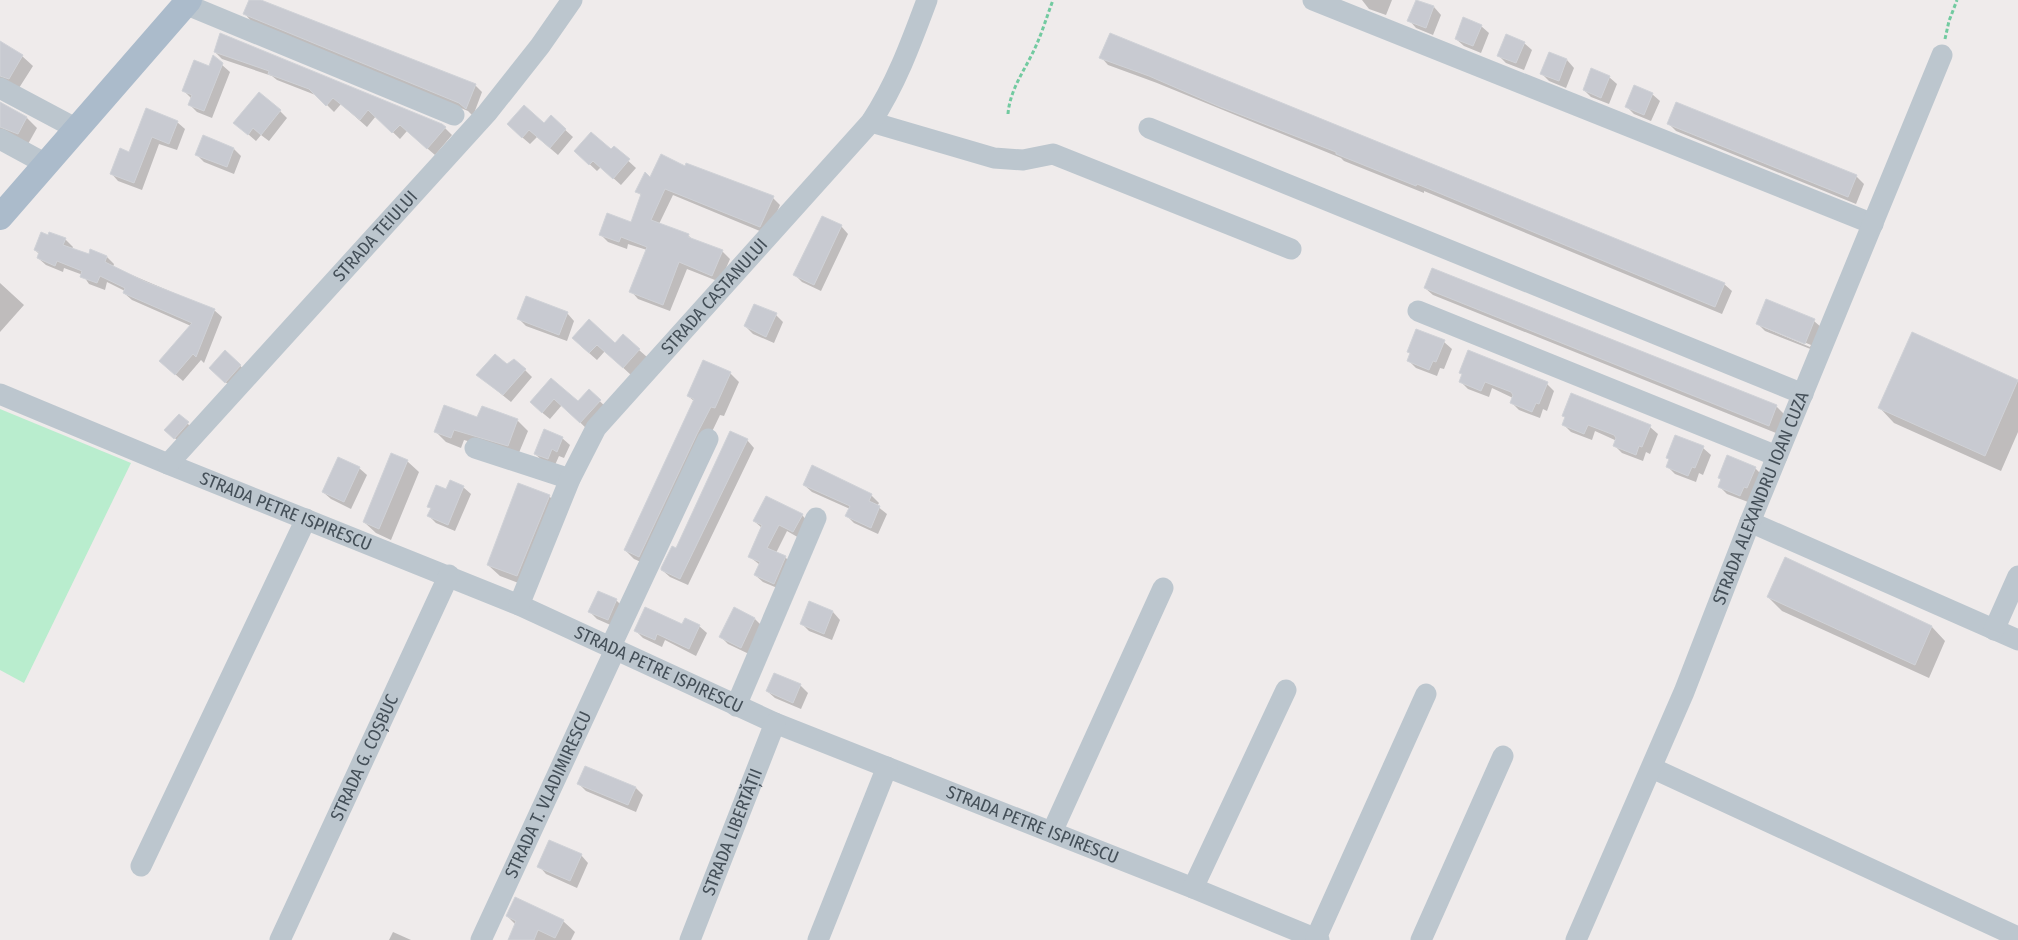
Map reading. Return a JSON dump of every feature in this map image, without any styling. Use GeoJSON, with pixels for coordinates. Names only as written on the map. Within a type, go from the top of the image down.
{"type":"FeatureCollection","features":[{"type":"Feature","properties":{"kind":"main road"},"geometry":{"type":"LineString","coordinates":[[0,217],[187,2]]}},
{"type":"Feature","properties":{"kind":"street","name":"STRADA TEIULUI"},"geometry":{"type":"LineString","coordinates":[[168,464],[488,113],[540,46],[572,0]]}},
{"type":"Feature","properties":{"kind":"street","name":"STRADA CASTANULUI"},"geometry":{"type":"LineString","coordinates":[[519,604],[570,479],[596,428],[871,122],[887,98],[903,65],[927,0]]}},
{"type":"Feature","properties":{"kind":"street"},"geometry":{"type":"LineString","coordinates":[[1313,0],[1873,224]]}},
{"type":"Feature","properties":{"kind":"street"},"geometry":{"type":"LineString","coordinates":[[187,2],[454,115]]}},
{"type":"Feature","properties":{"kind":"street","name":"STRADA ALEXANDRU IOAN CUZA"},"geometry":{"type":"LineString","coordinates":[[1576,940],[1684,692],[1750,522],[1942,55]]}},
{"type":"Feature","properties":{"kind":"street"},"geometry":{"type":"LineString","coordinates":[[0,88],[77,129]]}},
{"type":"Feature","properties":{"kind":"street"},"geometry":{"type":"LineString","coordinates":[[871,122],[994,158],[1023,160],[1047,155],[1060,156],[1292,249]]}},
{"type":"Feature","properties":{"kind":"street"},"geometry":{"type":"LineString","coordinates":[[1149,128],[1803,394]]}},
{"type":"Feature","properties":{"kind":"street"},"geometry":{"type":"LineString","coordinates":[[0,139],[46,164]]}},
{"type":"Feature","properties":{"kind":"street"},"geometry":{"type":"LineString","coordinates":[[1418,311],[1777,456]]}},
{"type":"Feature","properties":{"kind":"street","name":"STRADA PETRE ISPIRESCU"},"geometry":{"type":"LineString","coordinates":[[0,394],[168,464],[519,604],[775,723],[1317,939]]}},
{"type":"Feature","properties":{"kind":"street","name":"STRADA T. VLADIMIRESCU"},"geometry":{"type":"LineString","coordinates":[[481,940],[708,439]]}},
{"type":"Feature","properties":{"kind":"street"},"geometry":{"type":"LineString","coordinates":[[474,448],[570,479]]}},
{"type":"Feature","properties":{"kind":"street"},"geometry":{"type":"LineString","coordinates":[[736,706],[816,518]]}},
{"type":"Feature","properties":{"kind":"street"},"geometry":{"type":"LineString","coordinates":[[141,866],[306,519]]}},
{"type":"Feature","properties":{"kind":"street"},"geometry":{"type":"LineString","coordinates":[[1750,522],[2018,640]]}},
{"type":"Feature","properties":{"kind":"street","name":"STRADA G. COȘBUC"},"geometry":{"type":"LineString","coordinates":[[280,940],[449,575]]}},
{"type":"Feature","properties":{"kind":"street"},"geometry":{"type":"LineString","coordinates":[[1994,630],[2018,576]]}},
{"type":"Feature","properties":{"kind":"street"},"geometry":{"type":"LineString","coordinates":[[1052,832],[1163,588]]}},
{"type":"Feature","properties":{"kind":"street"},"geometry":{"type":"LineString","coordinates":[[1193,888],[1286,690]]}},
{"type":"Feature","properties":{"kind":"street"},"geometry":{"type":"LineString","coordinates":[[1317,939],[1426,694]]}},
{"type":"Feature","properties":{"kind":"street","name":"STRADA LIBERTĂȚII"},"geometry":{"type":"LineString","coordinates":[[690,940],[775,723]]}},
{"type":"Feature","properties":{"kind":"street"},"geometry":{"type":"LineString","coordinates":[[1421,940],[1503,756]]}},
{"type":"Feature","properties":{"kind":"street"},"geometry":{"type":"LineString","coordinates":[[818,940],[887,767]]}},
{"type":"Feature","properties":{"kind":"street"},"geometry":{"type":"LineString","coordinates":[[1652,768],[2018,937]]}},
{"type":"Feature","properties":{"kind":"path"},"geometry":{"type":"LineString","coordinates":[[1008,114],[1009,103],[1018,80],[1036,47],[1053,0]]}},
{"type":"Feature","properties":{"kind":"path"},"geometry":{"type":"LineString","coordinates":[[1942,55],[1948,21],[1957,0]]}},
{"type":"Feature","properties":{"kind":"green space"},"geometry":{"type":"Polygon","coordinates":[[[0,409],[131,463],[24,683],[0,670],[0,409]]]}},
{"type":"Feature","properties":{"kind":"building"},"geometry":{"type":"Polygon","coordinates":[[[249,0],[261,0],[476,84],[466,109],[459,103],[243,14],[249,0]]]}},
{"type":"Feature","properties":{"kind":"building"},"geometry":{"type":"Polygon","coordinates":[[[1416,0],[1434,6],[1426,28],[1407,21],[1416,0]]]}},
{"type":"Feature","properties":{"kind":"building"},"geometry":{"type":"Polygon","coordinates":[[[1463,17],[1482,25],[1473,46],[1455,39],[1463,17]]]}},
{"type":"Feature","properties":{"kind":"building"},"geometry":{"type":"Polygon","coordinates":[[[220,33],[446,127],[427,149],[400,125],[392,133],[368,110],[360,120],[333,98],[326,106],[309,89],[268,74],[269,71],[214,52],[220,33]]]}},
{"type":"Feature","properties":{"kind":"building"},"geometry":{"type":"Polygon","coordinates":[[[1110,33],[1725,283],[1715,307],[1417,184],[1416,186],[1149,76],[1099,58],[1110,33]]]}},
{"type":"Feature","properties":{"kind":"building"},"geometry":{"type":"Polygon","coordinates":[[[1506,34],[1525,42],[1516,63],[1497,56],[1506,34]]]}},
{"type":"Feature","properties":{"kind":"building"},"geometry":{"type":"Polygon","coordinates":[[[0,41],[23,55],[9,79],[0,76],[0,41]]]}},
{"type":"Feature","properties":{"kind":"building"},"geometry":{"type":"Polygon","coordinates":[[[1549,52],[1567,59],[1559,81],[1540,74],[1549,52]]]}},
{"type":"Feature","properties":{"kind":"building"},"geometry":{"type":"Polygon","coordinates":[[[213,55],[223,63],[204,111],[188,105],[192,95],[182,91],[194,60],[209,66],[213,55]]]}},
{"type":"Feature","properties":{"kind":"building"},"geometry":{"type":"Polygon","coordinates":[[[1591,68],[1610,76],[1601,98],[1583,90],[1591,68]]]}},
{"type":"Feature","properties":{"kind":"building"},"geometry":{"type":"Polygon","coordinates":[[[1634,85],[1653,93],[1644,115],[1625,107],[1634,85]]]}},
{"type":"Feature","properties":{"kind":"building"},"geometry":{"type":"Polygon","coordinates":[[[259,92],[281,110],[261,135],[253,128],[248,135],[233,123],[259,92]]]}},
{"type":"Feature","properties":{"kind":"building"},"geometry":{"type":"Polygon","coordinates":[[[0,102],[27,117],[18,134],[0,127],[0,102]]]}},
{"type":"Feature","properties":{"kind":"building"},"geometry":{"type":"Polygon","coordinates":[[[1676,102],[1857,175],[1848,197],[1667,124],[1676,102]]]}},
{"type":"Feature","properties":{"kind":"building"},"geometry":{"type":"Polygon","coordinates":[[[524,105],[544,123],[551,115],[566,129],[550,148],[529,130],[522,138],[507,124],[524,105]]]}},
{"type":"Feature","properties":{"kind":"building"},"geometry":{"type":"Polygon","coordinates":[[[146,108],[178,121],[169,144],[152,137],[134,183],[110,174],[120,148],[129,152],[146,108]]]}},
{"type":"Feature","properties":{"kind":"building"},"geometry":{"type":"Polygon","coordinates":[[[591,132],[611,149],[614,146],[630,159],[613,179],[593,161],[589,165],[574,151],[591,132]]]}},
{"type":"Feature","properties":{"kind":"building"},"geometry":{"type":"Polygon","coordinates":[[[203,135],[234,148],[227,167],[195,155],[203,135]]]}},
{"type":"Feature","properties":{"kind":"building"},"geometry":{"type":"Polygon","coordinates":[[[661,154],[685,166],[686,163],[774,196],[760,227],[665,189],[651,220],[689,234],[688,237],[723,250],[712,276],[679,262],[663,305],[629,292],[647,247],[621,237],[619,242],[599,235],[607,213],[631,222],[641,194],[635,192],[645,172],[650,177],[661,154]]]}},
{"type":"Feature","properties":{"kind":"building"},"geometry":{"type":"Polygon","coordinates":[[[822,216],[842,225],[814,285],[793,275],[822,216]]]}},
{"type":"Feature","properties":{"kind":"building"},"geometry":{"type":"Polygon","coordinates":[[[41,232],[48,235],[49,232],[66,238],[63,245],[89,254],[90,249],[107,256],[105,262],[146,282],[215,309],[196,357],[193,354],[175,375],[159,361],[192,323],[123,293],[125,288],[100,276],[97,283],[80,277],[82,271],[57,261],[55,266],[37,258],[39,252],[34,250],[41,232]]]}},
{"type":"Feature","properties":{"kind":"building"},"geometry":{"type":"Polygon","coordinates":[[[1432,268],[1777,405],[1769,426],[1424,288],[1432,268]]]}},
{"type":"Feature","properties":{"kind":"building"},"geometry":{"type":"Polygon","coordinates":[[[526,296],[568,312],[559,335],[517,319],[526,296]]]}},
{"type":"Feature","properties":{"kind":"building"},"geometry":{"type":"Polygon","coordinates":[[[1766,299],[1815,319],[1805,344],[1756,324],[1766,299]]]}},
{"type":"Feature","properties":{"kind":"building"},"geometry":{"type":"Polygon","coordinates":[[[754,304],[777,313],[766,337],[744,326],[754,304]]]}},
{"type":"Feature","properties":{"kind":"building"},"geometry":{"type":"Polygon","coordinates":[[[589,319],[615,343],[623,334],[640,349],[623,368],[597,345],[589,353],[572,338],[589,319]]]}},
{"type":"Feature","properties":{"kind":"building"},"geometry":{"type":"Polygon","coordinates":[[[1416,329],[1445,340],[1436,362],[1433,361],[1429,370],[1407,361],[1410,353],[1407,352],[1416,329]]]}},
{"type":"Feature","properties":{"kind":"building"},"geometry":{"type":"Polygon","coordinates":[[[1912,332],[2018,380],[1985,456],[1878,408],[1912,332]]]}},
{"type":"Feature","properties":{"kind":"building"},"geometry":{"type":"Polygon","coordinates":[[[225,350],[241,365],[225,383],[209,368],[225,350]]]}},
{"type":"Feature","properties":{"kind":"building"},"geometry":{"type":"Polygon","coordinates":[[[1468,350],[1548,382],[1539,404],[1536,403],[1532,412],[1510,403],[1513,395],[1511,392],[1485,382],[1481,391],[1459,382],[1462,374],[1459,373],[1468,350]]]}},
{"type":"Feature","properties":{"kind":"building"},"geometry":{"type":"Polygon","coordinates":[[[495,354],[507,364],[514,359],[526,369],[503,395],[476,375],[495,354]]]}},
{"type":"Feature","properties":{"kind":"building"},"geometry":{"type":"Polygon","coordinates":[[[703,360],[731,372],[715,408],[711,407],[697,434],[639,557],[624,550],[694,399],[687,396],[703,360]]]}},
{"type":"Feature","properties":{"kind":"building"},"geometry":{"type":"Polygon","coordinates":[[[551,378],[578,401],[589,389],[601,400],[580,423],[554,399],[542,413],[530,402],[551,378]]]}},
{"type":"Feature","properties":{"kind":"building"},"geometry":{"type":"Polygon","coordinates":[[[1571,393],[1651,425],[1642,447],[1639,446],[1636,455],[1613,446],[1616,438],[1614,435],[1588,425],[1584,434],[1562,425],[1565,417],[1562,416],[1571,393]]]}},
{"type":"Feature","properties":{"kind":"building"},"geometry":{"type":"Polygon","coordinates":[[[444,405],[477,417],[482,406],[518,419],[508,446],[454,430],[451,438],[434,432],[444,405]]]}},
{"type":"Feature","properties":{"kind":"building"},"geometry":{"type":"Polygon","coordinates":[[[179,414],[189,422],[174,439],[164,430],[179,414]]]}},
{"type":"Feature","properties":{"kind":"building"},"geometry":{"type":"Polygon","coordinates":[[[544,429],[563,437],[557,452],[552,449],[548,459],[534,454],[544,429]]]}},
{"type":"Feature","properties":{"kind":"building"},"geometry":{"type":"Polygon","coordinates":[[[730,431],[748,439],[680,579],[661,570],[661,568],[672,546],[676,548],[730,431]]]}},
{"type":"Feature","properties":{"kind":"building"},"geometry":{"type":"Polygon","coordinates":[[[1675,435],[1704,446],[1695,468],[1692,467],[1688,476],[1666,467],[1669,459],[1666,458],[1675,435]]]}},
{"type":"Feature","properties":{"kind":"building"},"geometry":{"type":"Polygon","coordinates":[[[391,453],[408,460],[379,529],[363,522],[391,453]]]}},
{"type":"Feature","properties":{"kind":"building"},"geometry":{"type":"Polygon","coordinates":[[[1727,455],[1756,467],[1747,488],[1744,487],[1740,496],[1718,487],[1721,479],[1718,478],[1727,455]]]}},
{"type":"Feature","properties":{"kind":"building"},"geometry":{"type":"Polygon","coordinates":[[[338,457],[360,467],[344,502],[322,492],[338,457]]]}},
{"type":"Feature","properties":{"kind":"building"},"geometry":{"type":"Polygon","coordinates":[[[812,465],[872,494],[869,501],[880,506],[871,528],[845,516],[850,506],[803,485],[812,465]]]}},
{"type":"Feature","properties":{"kind":"building"},"geometry":{"type":"Polygon","coordinates":[[[450,480],[464,486],[448,525],[427,516],[431,508],[427,507],[436,485],[446,489],[450,480]]]}},
{"type":"Feature","properties":{"kind":"building"},"geometry":{"type":"Polygon","coordinates":[[[518,483],[550,495],[517,576],[487,565],[518,483]]]}},
{"type":"Feature","properties":{"kind":"building"},"geometry":{"type":"Polygon","coordinates":[[[766,496],[803,514],[793,532],[779,525],[767,548],[786,556],[774,584],[754,575],[760,562],[748,557],[762,525],[753,521],[766,496]]]}},
{"type":"Feature","properties":{"kind":"building"},"geometry":{"type":"Polygon","coordinates":[[[1785,557],[1932,626],[1915,665],[1767,597],[1785,557]]]}},
{"type":"Feature","properties":{"kind":"building"},"geometry":{"type":"Polygon","coordinates":[[[598,591],[617,599],[608,620],[588,612],[598,591]]]}},
{"type":"Feature","properties":{"kind":"building"},"geometry":{"type":"Polygon","coordinates":[[[809,601],[833,611],[824,634],[800,624],[809,601]]]}},
{"type":"Feature","properties":{"kind":"building"},"geometry":{"type":"Polygon","coordinates":[[[645,607],[682,624],[685,618],[700,625],[689,649],[657,634],[655,640],[634,631],[645,607]]]}},
{"type":"Feature","properties":{"kind":"building"},"geometry":{"type":"Polygon","coordinates":[[[734,607],[755,618],[741,648],[719,637],[734,607]]]}},
{"type":"Feature","properties":{"kind":"building"},"geometry":{"type":"Polygon","coordinates":[[[774,673],[801,684],[793,703],[766,691],[774,673]]]}},
{"type":"Feature","properties":{"kind":"building"},"geometry":{"type":"Polygon","coordinates":[[[585,766],[636,787],[628,805],[577,784],[585,766]]]}},
{"type":"Feature","properties":{"kind":"building"},"geometry":{"type":"Polygon","coordinates":[[[549,840],[582,854],[570,881],[537,867],[549,840]]]}},
{"type":"Feature","properties":{"kind":"building"},"geometry":{"type":"Polygon","coordinates":[[[515,897],[564,920],[555,938],[538,930],[534,940],[508,940],[516,921],[506,916],[515,897]]]}}]}
